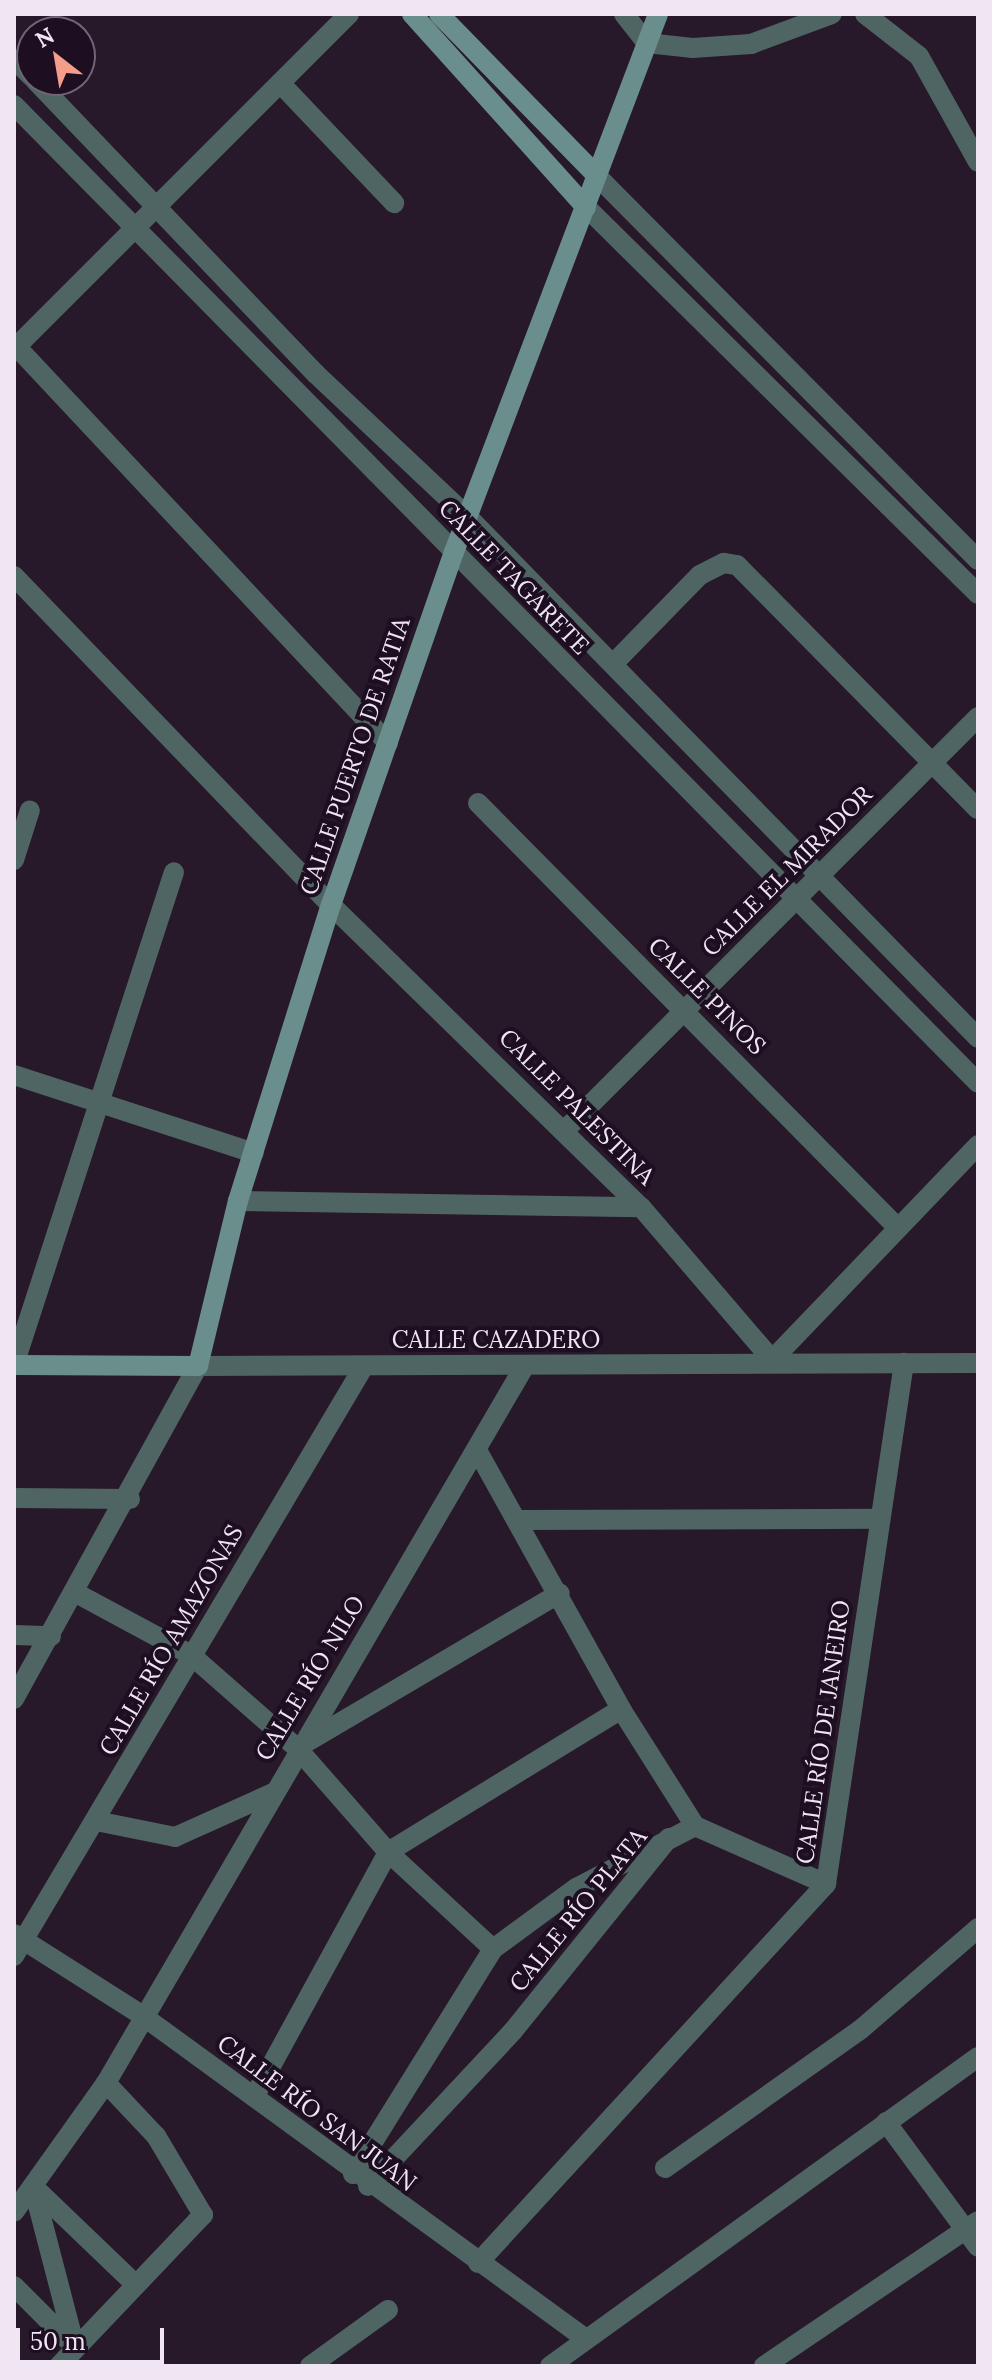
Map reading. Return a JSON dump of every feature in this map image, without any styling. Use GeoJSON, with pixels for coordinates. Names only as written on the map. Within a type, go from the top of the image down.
{"type":"FeatureCollection","features":[{"type":"Feature","properties":{"kind":"street"},"geometry":{"type":"LineString","coordinates":[[349,14],[282,85],[15,347],[388,743]]}},
{"type":"Feature","properties":{"kind":"street"},"geometry":{"type":"LineString","coordinates":[[412,14],[586,207],[978,594]]}},
{"type":"Feature","properties":{"kind":"street"},"geometry":{"type":"LineString","coordinates":[[439,14],[978,560]]}},
{"type":"Feature","properties":{"kind":"street"},"geometry":{"type":"LineString","coordinates":[[624,14],[647,43],[751,44],[832,14]]}},
{"type":"Feature","properties":{"kind":"street","name":"CALLE PUERTO DE RATIA"},"geometry":{"type":"LineString","coordinates":[[198,1366],[238,1201],[331,905],[454,552],[470,519],[586,207],[595,174],[658,14]]}},
{"type":"Feature","properties":{"kind":"street"},"geometry":{"type":"LineString","coordinates":[[865,14],[919,56],[978,162]]}},
{"type":"Feature","properties":{"kind":"street"},"geometry":{"type":"LineString","coordinates":[[282,85],[394,203]]}},
{"type":"Feature","properties":{"kind":"street","name":"CALLE TAGARETE"},"geometry":{"type":"LineString","coordinates":[[50,96],[316,374],[470,519],[978,1038]]}},
{"type":"Feature","properties":{"kind":"street","name":"CALLE TAGARETE"},"geometry":{"type":"LineString","coordinates":[[14,105],[978,1083]]}},
{"type":"Feature","properties":{"kind":"street"},"geometry":{"type":"LineString","coordinates":[[295,392],[316,374]]}},
{"type":"Feature","properties":{"kind":"street"},"geometry":{"type":"LineString","coordinates":[[613,664],[674,598],[729,563],[757,580],[978,809]]}},
{"type":"Feature","properties":{"kind":"street","name":"CALLE PALESTINA"},"geometry":{"type":"LineString","coordinates":[[14,576],[331,905],[641,1207],[772,1360]]}},
{"type":"Feature","properties":{"kind":"street","name":"CALLE EL MIRADOR"},"geometry":{"type":"LineString","coordinates":[[565,1130],[978,717]]}},
{"type":"Feature","properties":{"kind":"street","name":"CALLE PINOS"},"geometry":{"type":"LineString","coordinates":[[478,803],[897,1227]]}},
{"type":"Feature","properties":{"kind":"street"},"geometry":{"type":"LineString","coordinates":[[14,860],[30,810]]}},
{"type":"Feature","properties":{"kind":"street"},"geometry":{"type":"LineString","coordinates":[[14,1365],[174,872]]}},
{"type":"Feature","properties":{"kind":"street"},"geometry":{"type":"LineString","coordinates":[[14,1075],[254,1153]]}},
{"type":"Feature","properties":{"kind":"street"},"geometry":{"type":"LineString","coordinates":[[772,1360],[978,1145]]}},
{"type":"Feature","properties":{"kind":"street"},"geometry":{"type":"LineString","coordinates":[[238,1201],[641,1207]]}},
{"type":"Feature","properties":{"kind":"street","name":"CALLE CAZADERO"},"geometry":{"type":"LineString","coordinates":[[14,1365],[524,1367],[772,1360],[978,1363]]}},
{"type":"Feature","properties":{"kind":"street","name":"CALLE RÍO DE JANEIRO"},"geometry":{"type":"LineString","coordinates":[[478,2263],[826,1884],[904,1363]]}},
{"type":"Feature","properties":{"kind":"street"},"geometry":{"type":"LineString","coordinates":[[14,1699],[130,1499],[198,1366]]}},
{"type":"Feature","properties":{"kind":"street","name":"CALLE RÍO AMAZONAS"},"geometry":{"type":"LineString","coordinates":[[18,1944],[96,1821],[364,1366]]}},
{"type":"Feature","properties":{"kind":"street","name":"CALLE RÍO NILO"},"geometry":{"type":"LineString","coordinates":[[14,2212],[106,2083],[297,1748],[524,1367]]}},
{"type":"Feature","properties":{"kind":"street"},"geometry":{"type":"LineString","coordinates":[[477,1450],[560,1593],[621,1709],[695,1826],[826,1884]]}},
{"type":"Feature","properties":{"kind":"street"},"geometry":{"type":"LineString","coordinates":[[14,1498],[130,1499]]}},
{"type":"Feature","properties":{"kind":"street"},"geometry":{"type":"LineString","coordinates":[[518,1520],[879,1519]]}},
{"type":"Feature","properties":{"kind":"street"},"geometry":{"type":"LineString","coordinates":[[76,1593],[191,1655],[297,1748],[388,1852],[493,1949]]}},
{"type":"Feature","properties":{"kind":"street"},"geometry":{"type":"LineString","coordinates":[[297,1748],[560,1593]]}},
{"type":"Feature","properties":{"kind":"street"},"geometry":{"type":"LineString","coordinates":[[14,1635],[51,1636]]}},
{"type":"Feature","properties":{"kind":"street"},"geometry":{"type":"LineString","coordinates":[[254,2097],[388,1852],[621,1709]]}},
{"type":"Feature","properties":{"kind":"street"},"geometry":{"type":"LineString","coordinates":[[96,1821],[175,1837],[273,1793]]}},
{"type":"Feature","properties":{"kind":"street"},"geometry":{"type":"LineString","coordinates":[[669,1838],[695,1826]]}},
{"type":"Feature","properties":{"kind":"street","name":"CALLE RÍO PLATA"},"geometry":{"type":"LineString","coordinates":[[361,2180],[493,1949],[576,1888],[669,1838]]}},
{"type":"Feature","properties":{"kind":"street","name":"CALLE RÍO PLATA"},"geometry":{"type":"LineString","coordinates":[[361,2180],[513,2031],[669,1838]]}},
{"type":"Feature","properties":{"kind":"street"},"geometry":{"type":"LineString","coordinates":[[665,2168],[860,2030],[978,1928]]}},
{"type":"Feature","properties":{"kind":"street","name":"CALLE RÍO SAN JUAN"},"geometry":{"type":"LineString","coordinates":[[18,1944],[143,2016],[361,2180],[586,2339]]}},
{"type":"Feature","properties":{"kind":"street"},"geometry":{"type":"LineString","coordinates":[[550,2366],[978,2057]]}},
{"type":"Feature","properties":{"kind":"street"},"geometry":{"type":"LineString","coordinates":[[59,2366],[203,2215],[156,2136],[106,2083]]}},
{"type":"Feature","properties":{"kind":"street"},"geometry":{"type":"LineString","coordinates":[[886,2122],[972,2225],[978,2247]]}},
{"type":"Feature","properties":{"kind":"street"},"geometry":{"type":"LineString","coordinates":[[33,2186],[136,2285]]}},
{"type":"Feature","properties":{"kind":"street"},"geometry":{"type":"LineString","coordinates":[[33,2186],[75,2347]]}},
{"type":"Feature","properties":{"kind":"street"},"geometry":{"type":"LineString","coordinates":[[764,2366],[972,2225]]}},
{"type":"Feature","properties":{"kind":"street"},"geometry":{"type":"LineString","coordinates":[[14,2286],[75,2347]]}},
{"type":"Feature","properties":{"kind":"street"},"geometry":{"type":"LineString","coordinates":[[310,2366],[388,2310]]}}]}
